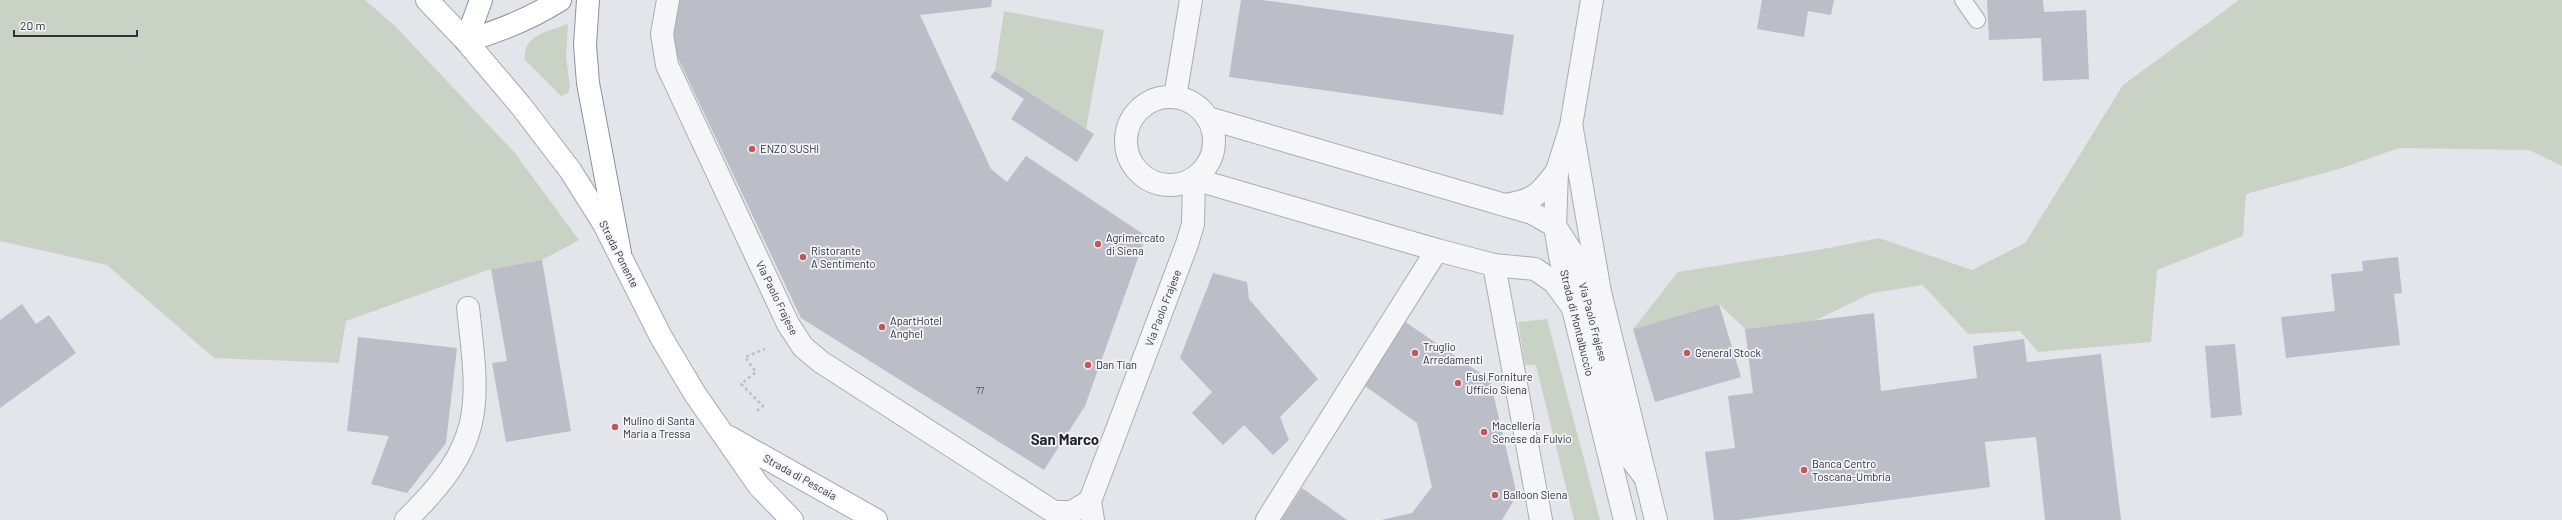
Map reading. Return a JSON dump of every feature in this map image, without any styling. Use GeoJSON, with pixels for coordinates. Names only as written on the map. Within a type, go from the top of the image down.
{"type":"FeatureCollection","features":[{"type":"Feature","properties":{"kind":"main road","name":"Strada Ponente"},"geometry":{"type":"LineString","coordinates":[[427,0],[466,41],[558,152],[590,199],[620,253],[675,361],[706,410],[759,486],[792,520]]}},
{"type":"Feature","properties":{"kind":"main road"},"geometry":{"type":"LineString","coordinates":[[466,41],[481,0]]}},
{"type":"Feature","properties":{"kind":"main road"},"geometry":{"type":"LineString","coordinates":[[466,41],[506,28],[537,14],[560,0]]}},
{"type":"Feature","properties":{"kind":"main road"},"geometry":{"type":"LineString","coordinates":[[588,0],[585,46],[588,83],[620,253]]}},
{"type":"Feature","properties":{"kind":"main road","name":"Strada di Pescaia"},"geometry":{"type":"LineString","coordinates":[[724,434],[876,520]]}},
{"type":"Feature","properties":{"kind":"street","name":"Via Paolo Frajese"},"geometry":{"type":"LineString","coordinates":[[668,0],[662,34],[667,65],[788,324],[803,347],[821,362],[1054,512],[1091,511],[1187,244],[1194,212],[1194,179]]}},
{"type":"Feature","properties":{"kind":"street"},"geometry":{"type":"LineString","coordinates":[[1175,97],[1191,0]]}},
{"type":"Feature","properties":{"kind":"street","name":"Strada di Montalbuccio"},"geometry":{"type":"LineString","coordinates":[[1592,0],[1571,126],[1557,171],[1555,226],[1625,520]]}},
{"type":"Feature","properties":{"kind":"street","name":"Via Paolo Frajese"},"geometry":{"type":"LineString","coordinates":[[1161,97],[1175,97],[1188,100],[1200,108],[1208,118],[1214,131],[1215,145],[1211,158],[1204,170],[1194,179],[1183,185],[1168,186],[1154,184],[1142,176],[1132,166],[1127,153],[1126,138],[1129,124],[1136,112],[1147,103],[1161,97]]}},
{"type":"Feature","properties":{"kind":"street","name":"Via Paolo Frajese"},"geometry":{"type":"LineString","coordinates":[[1208,118],[1500,205],[1532,213],[1555,226],[1568,244],[1578,268],[1629,456],[1644,476]]}},
{"type":"Feature","properties":{"kind":"street","name":"Strada di Montalbuccio"},"geometry":{"type":"LineString","coordinates":[[1571,126],[1600,292],[1656,520]]}},
{"type":"Feature","properties":{"kind":"street","name":"Via Paolo Frajese"},"geometry":{"type":"LineString","coordinates":[[1500,205],[1531,199],[1541,192],[1557,171]]}},
{"type":"Feature","properties":{"kind":"street","name":"Via Paolo Frajese"},"geometry":{"type":"LineString","coordinates":[[1194,179],[1437,250],[1494,264],[1535,269],[1554,282],[1574,309]]}},
{"type":"Feature","properties":{"kind":"street"},"geometry":{"type":"LineString","coordinates":[[1267,520],[1437,250]]}},
{"type":"Feature","properties":{"kind":"street"},"geometry":{"type":"LineString","coordinates":[[1494,264],[1541,520]]}},
{"type":"Feature","properties":{"kind":"street"},"geometry":{"type":"LineString","coordinates":[[406,520],[433,494],[454,467],[470,433],[474,408],[474,382],[468,308]]}},
{"type":"Feature","properties":{"kind":"lane"},"geometry":{"type":"LineString","coordinates":[[1963,0],[1977,20]]}},
{"type":"Feature","properties":{"kind":"path"},"geometry":{"type":"LineString","coordinates":[[744,357],[756,372],[741,384],[763,406],[757,411]]}},
{"type":"Feature","properties":{"kind":"green space"},"geometry":{"type":"Polygon","coordinates":[[[0,0],[365,0],[395,26],[514,152],[579,240],[542,260],[491,269],[346,321],[339,363],[214,358],[107,265],[0,241],[0,0]]]}},
{"type":"Feature","properties":{"kind":"green space"},"geometry":{"type":"Polygon","coordinates":[[[2239,0],[2562,0],[2562,166],[2529,150],[2399,148],[2339,169],[2246,194],[2243,236],[2157,270],[2151,342],[2038,352],[2020,331],[1968,334],[1923,285],[1872,293],[1814,321],[1745,329],[1719,304],[1633,329],[1678,272],[1823,249],[1879,238],[1972,270],[2025,243],[2123,85],[2239,0]]]}},
{"type":"Feature","properties":{"kind":"green space"},"geometry":{"type":"Polygon","coordinates":[[[1004,11],[1104,30],[1086,129],[995,71],[1004,11]]]}},
{"type":"Feature","properties":{"kind":"green space"},"geometry":{"type":"Polygon","coordinates":[[[568,24],[566,57],[570,87],[568,93],[561,96],[525,60],[525,52],[532,40],[538,36],[568,24]]]}},
{"type":"Feature","properties":{"kind":"green space"},"geometry":{"type":"Polygon","coordinates":[[[1547,319],[1600,520],[1574,520],[1536,365],[1525,365],[1518,322],[1547,319]]]}},
{"type":"Feature","properties":{"kind":"building"},"geometry":{"type":"Polygon","coordinates":[[[675,0],[992,0],[991,7],[920,15],[991,169],[1007,182],[1026,156],[1146,236],[1085,406],[1044,470],[801,318],[669,39],[675,0]]]}},
{"type":"Feature","properties":{"kind":"building"},"geometry":{"type":"Polygon","coordinates":[[[1241,0],[1262,0],[1514,35],[1503,115],[1229,77],[1241,0]]]}},
{"type":"Feature","properties":{"kind":"building"},"geometry":{"type":"Polygon","coordinates":[[[1762,0],[1834,0],[1831,15],[1808,11],[1804,37],[1757,29],[1762,0]]]}},
{"type":"Feature","properties":{"kind":"building"},"geometry":{"type":"Polygon","coordinates":[[[1987,0],[2043,0],[2044,12],[2086,10],[2089,79],[2043,81],[2041,38],[1989,40],[1987,0]]]}},
{"type":"Feature","properties":{"kind":"building"},"geometry":{"type":"Polygon","coordinates":[[[995,71],[1094,134],[1077,162],[1011,119],[1024,99],[990,77],[995,71]]]}},
{"type":"Feature","properties":{"kind":"building"},"geometry":{"type":"Polygon","coordinates":[[[2398,257],[2402,293],[2394,294],[2400,345],[2286,358],[2281,317],[2335,311],[2331,274],[2363,271],[2362,261],[2398,257]]]}},
{"type":"Feature","properties":{"kind":"building"},"geometry":{"type":"Polygon","coordinates":[[[542,260],[571,431],[506,442],[492,363],[507,361],[491,269],[542,260]]]}},
{"type":"Feature","properties":{"kind":"building"},"geometry":{"type":"Polygon","coordinates":[[[1213,273],[1247,282],[1249,299],[1318,379],[1280,417],[1289,440],[1273,455],[1244,425],[1223,445],[1192,413],[1212,392],[1180,358],[1213,273]]]}},
{"type":"Feature","properties":{"kind":"building"},"geometry":{"type":"Polygon","coordinates":[[[22,304],[36,324],[49,315],[76,353],[0,408],[0,320],[22,304]]]}},
{"type":"Feature","properties":{"kind":"building","name":"General Stock"},"geometry":{"type":"Polygon","coordinates":[[[1719,304],[1741,377],[1655,402],[1633,329],[1719,304]]]}},
{"type":"Feature","properties":{"kind":"building"},"geometry":{"type":"Polygon","coordinates":[[[1874,313],[1881,391],[1977,378],[1973,346],[2024,339],[2027,362],[2101,354],[2121,520],[2045,520],[2036,437],[1985,442],[1990,487],[1738,520],[1714,520],[1705,452],[1735,448],[1728,396],[1753,393],[1745,329],[1874,313]]]}},
{"type":"Feature","properties":{"kind":"building"},"geometry":{"type":"Polygon","coordinates":[[[1404,321],[1490,380],[1517,495],[1502,520],[1381,520],[1412,513],[1432,487],[1417,423],[1365,386],[1404,321]]]}},
{"type":"Feature","properties":{"kind":"building"},"geometry":{"type":"Polygon","coordinates":[[[358,337],[457,348],[446,443],[407,493],[371,484],[389,436],[347,431],[358,337]]]}},
{"type":"Feature","properties":{"kind":"building"},"geometry":{"type":"Polygon","coordinates":[[[2235,344],[2242,415],[2211,418],[2205,346],[2235,344]]]}},
{"type":"Feature","properties":{"kind":"building"},"geometry":{"type":"Polygon","coordinates":[[[1302,488],[1347,520],[1281,520],[1302,488]]]}},
{"type":"Feature","properties":{"kind":"place","name":"ENZO SUSHI"},"geometry":{"type":"Point","coordinates":[752,149]}},
{"type":"Feature","properties":{"kind":"place","name":"Agrimercato di Siena"},"geometry":{"type":"Point","coordinates":[1098,244]}},
{"type":"Feature","properties":{"kind":"place","name":"Ristorante A Sentimento"},"geometry":{"type":"Point","coordinates":[803,257]}},
{"type":"Feature","properties":{"kind":"place","name":"ApartHotel Anghel"},"geometry":{"type":"Point","coordinates":[882,327]}},
{"type":"Feature","properties":{"kind":"place","name":"Truglio Arredamenti"},"geometry":{"type":"Point","coordinates":[1415,353]}},
{"type":"Feature","properties":{"kind":"place","name":"General Stock"},"geometry":{"type":"Point","coordinates":[1687,353]}},
{"type":"Feature","properties":{"kind":"place","name":"Dan Tian"},"geometry":{"type":"Point","coordinates":[1088,365]}},
{"type":"Feature","properties":{"kind":"place","name":"Fusi Forniture Ufficio Siena"},"geometry":{"type":"Point","coordinates":[1458,383]}},
{"type":"Feature","properties":{"kind":"place","name":"Mulino di Santa Maria a Tressa"},"geometry":{"type":"Point","coordinates":[615,427]}},
{"type":"Feature","properties":{"kind":"place","name":"Macelleria Senese da Fulvio"},"geometry":{"type":"Point","coordinates":[1484,432]}},
{"type":"Feature","properties":{"kind":"place","name":"Banca Centro Toscana-Umbria"},"geometry":{"type":"Point","coordinates":[1804,470]}},
{"type":"Feature","properties":{"kind":"place","name":"Balloon Siena"},"geometry":{"type":"Point","coordinates":[1495,495]}},
{"type":"Feature","properties":{"kind":"district","name":"San Marco"},"geometry":{"type":"Point","coordinates":[1065,440]}}]}
